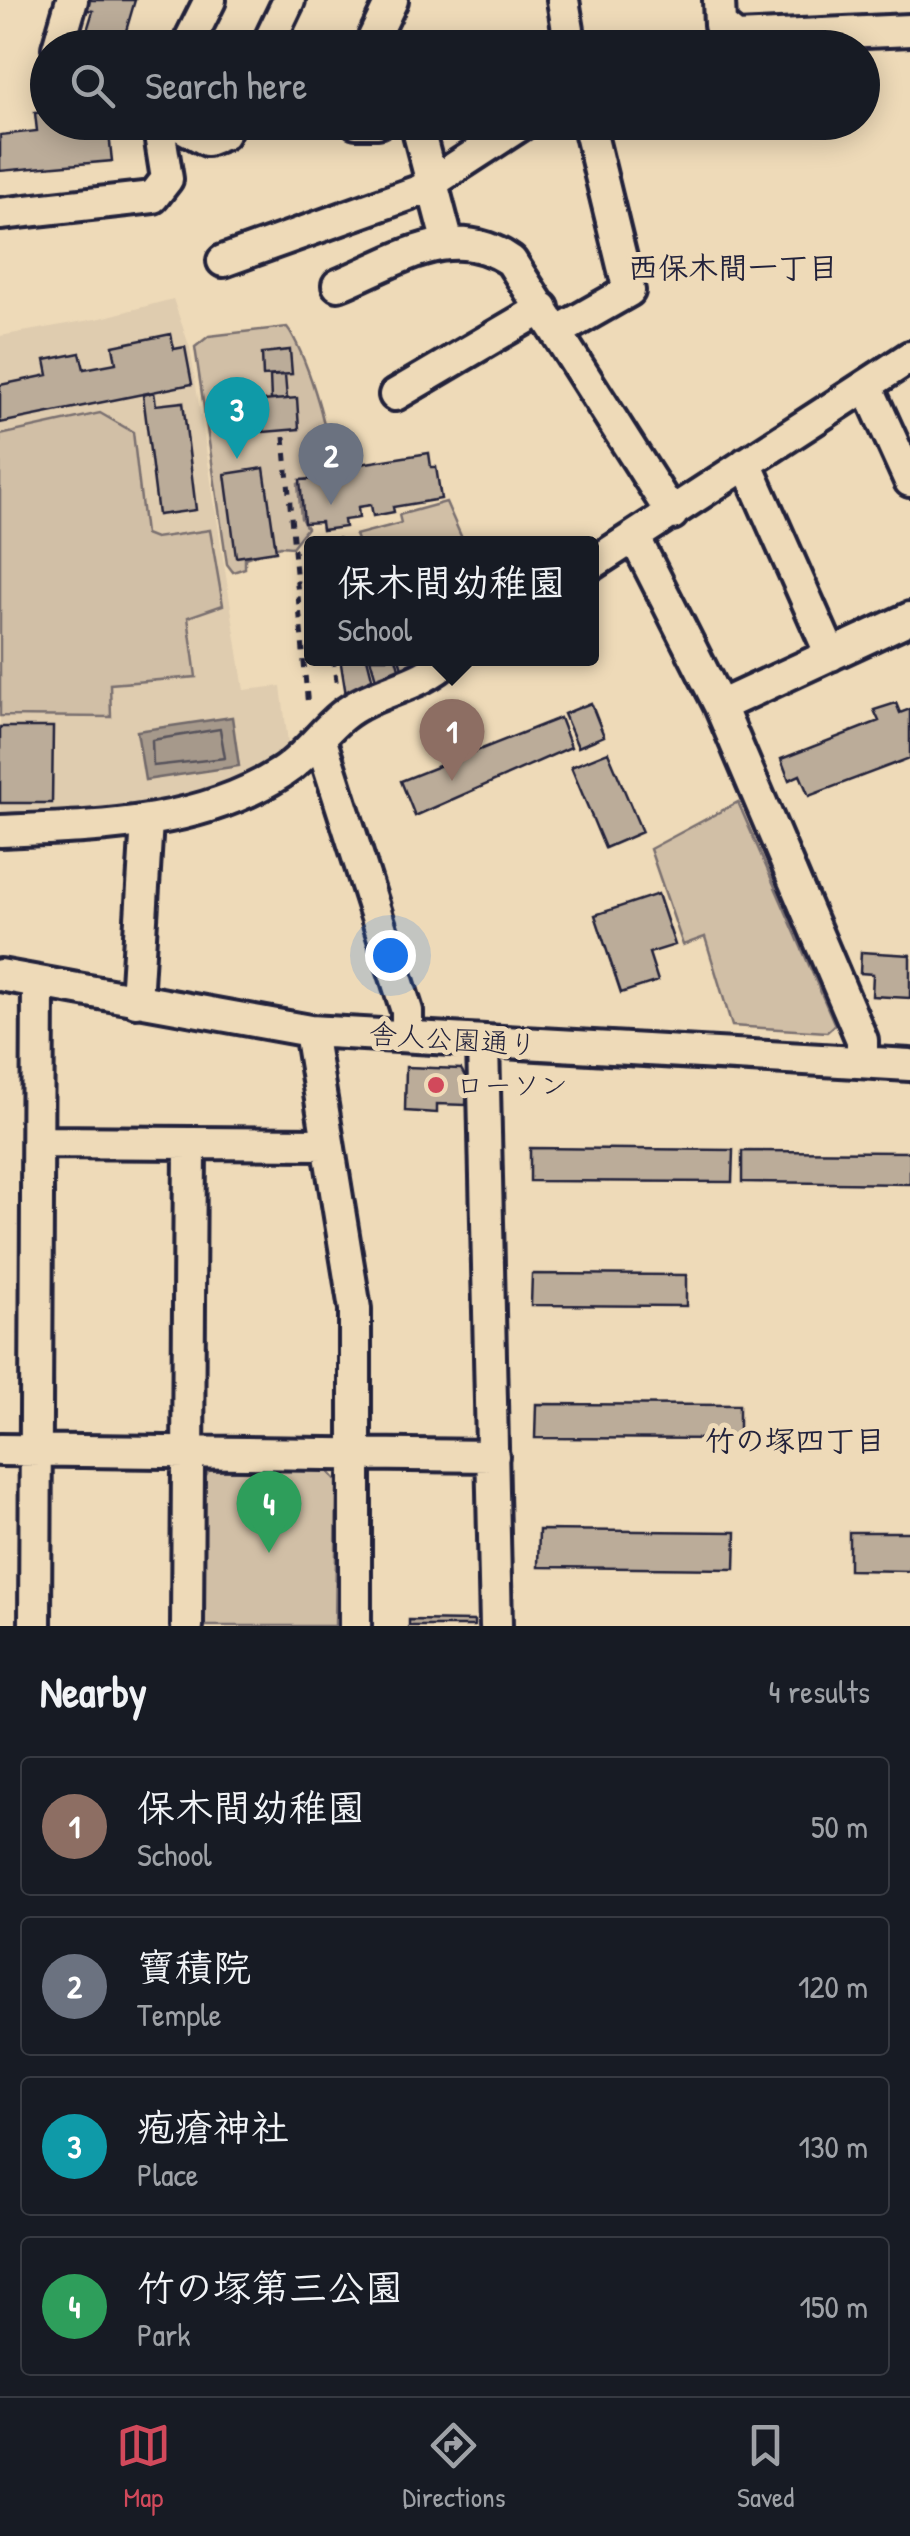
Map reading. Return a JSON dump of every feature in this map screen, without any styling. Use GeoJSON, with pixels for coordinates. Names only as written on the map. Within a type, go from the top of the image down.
{"type":"FeatureCollection","features":[{"type":"Feature","properties":{"kind":"street"},"geometry":{"type":"LineString","coordinates":[[63,30],[72,0]]}},
{"type":"Feature","properties":{"kind":"street"},"geometry":{"type":"LineString","coordinates":[[195,30],[210,0]]}},
{"type":"Feature","properties":{"kind":"street"},"geometry":{"type":"LineString","coordinates":[[275,30],[289,0]]}},
{"type":"Feature","properties":{"kind":"street"},"geometry":{"type":"LineString","coordinates":[[378,30],[392,0]]}},
{"type":"Feature","properties":{"kind":"street"},"geometry":{"type":"LineString","coordinates":[[563,0],[568,30]]}},
{"type":"Feature","properties":{"kind":"street"},"geometry":{"type":"LineString","coordinates":[[719,0],[720,25],[726,30]]}},
{"type":"Feature","properties":{"kind":"street"},"geometry":{"type":"LineString","coordinates":[[880,31],[910,30]]}},
{"type":"Feature","properties":{"kind":"street"},"geometry":{"type":"LineString","coordinates":[[0,214],[154,198],[167,180],[161,140]]}},
{"type":"Feature","properties":{"kind":"street"},"geometry":{"type":"LineString","coordinates":[[420,140],[447,240]]}},
{"type":"Feature","properties":{"kind":"street"},"geometry":{"type":"LineString","coordinates":[[223,261],[420,191],[497,140]]}},
{"type":"Feature","properties":{"kind":"street"},"geometry":{"type":"LineString","coordinates":[[395,395],[550,320],[630,291],[592,140]]}},
{"type":"Feature","properties":{"kind":"street"},"geometry":{"type":"LineString","coordinates":[[338,285],[447,240],[494,249],[511,261],[672,514]]}},
{"type":"Feature","properties":{"kind":"street"},"geometry":{"type":"LineString","coordinates":[[599,560],[636,540],[746,463],[867,386],[905,372]]}},
{"type":"Feature","properties":{"kind":"street"},"geometry":{"type":"LineString","coordinates":[[867,386],[910,481]]}},
{"type":"Feature","properties":{"kind":"street"},"geometry":{"type":"LineString","coordinates":[[746,463],[831,656]]}},
{"type":"Feature","properties":{"kind":"street"},"geometry":{"type":"LineString","coordinates":[[636,540],[720,706],[862,1040],[862,1062]]}},
{"type":"Feature","properties":{"kind":"street"},"geometry":{"type":"LineString","coordinates":[[720,706],[910,618]]}},
{"type":"Feature","properties":{"kind":"street"},"geometry":{"type":"LineString","coordinates":[[0,830],[147,822],[252,790],[316,745],[342,716],[417,683],[439,666]]}},
{"type":"Feature","properties":{"kind":"street"},"geometry":{"type":"LineString","coordinates":[[316,745],[407,1011],[407,1036]]}},
{"type":"Feature","properties":{"kind":"street"},"geometry":{"type":"LineString","coordinates":[[136,1001],[147,822]]}},
{"type":"Feature","properties":{"kind":"street","name":"舎人公園通り"},"geometry":{"type":"LineString","coordinates":[[0,975],[310,1031],[910,1065]]}},
{"type":"Feature","properties":{"kind":"street"},"geometry":{"type":"LineString","coordinates":[[35,1626],[38,982]]}},
{"type":"Feature","properties":{"kind":"street"},"geometry":{"type":"LineString","coordinates":[[310,1031],[355,1309],[355,1626]]}},
{"type":"Feature","properties":{"kind":"street"},"geometry":{"type":"LineString","coordinates":[[483,1042],[496,1626]]}},
{"type":"Feature","properties":{"kind":"street"},"geometry":{"type":"LineString","coordinates":[[39,1142],[327,1144]]}},
{"type":"Feature","properties":{"kind":"street"},"geometry":{"type":"LineString","coordinates":[[187,1626],[190,1144]]}},
{"type":"Feature","properties":{"kind":"street"},"geometry":{"type":"LineString","coordinates":[[0,1450],[493,1456]]}},
{"type":"Feature","properties":{"kind":"path"},"geometry":{"type":"LineString","coordinates":[[284,437],[304,630]]}},
{"type":"Feature","properties":{"kind":"path"},"geometry":{"type":"LineString","coordinates":[[308,666],[316,745]]}},
{"type":"Feature","properties":{"kind":"shaded area"},"geometry":{"type":"Polygon","coordinates":[[[173,299],[190,348],[244,690],[281,686],[289,751],[255,773],[152,806],[60,814],[0,811],[0,336],[101,318],[173,299]]]}},
{"type":"Feature","properties":{"kind":"shaded area"},"geometry":{"type":"Polygon","coordinates":[[[287,327],[315,390],[325,430],[326,457],[315,474],[298,484],[301,518],[307,528],[292,547],[280,546],[245,558],[245,568],[233,572],[227,564],[195,347],[209,336],[287,327]]]}},
{"type":"Feature","properties":{"kind":"shaded area"},"geometry":{"type":"Polygon","coordinates":[[[100,413],[133,432],[145,534],[155,538],[210,530],[223,605],[188,617],[196,677],[110,684],[111,717],[0,716],[0,435],[100,413]]]}},
{"type":"Feature","properties":{"kind":"shaded area"},"geometry":{"type":"Polygon","coordinates":[[[446,502],[461,536],[355,536],[401,523],[399,515],[446,502]]]}},
{"type":"Feature","properties":{"kind":"shaded area"},"geometry":{"type":"Polygon","coordinates":[[[738,802],[835,1025],[827,1032],[732,1026],[705,937],[683,945],[650,849],[738,802]]]}},
{"type":"Feature","properties":{"kind":"shaded area"},"geometry":{"type":"Polygon","coordinates":[[[209,1470],[328,1471],[337,1481],[335,1626],[199,1626],[203,1480],[209,1470]]]}},
{"type":"Feature","properties":{"kind":"water"},"geometry":{"type":"Polygon","coordinates":[[[232,717],[239,766],[145,780],[137,731],[232,717]]]}},
{"type":"Feature","properties":{"kind":"building"},"geometry":{"type":"Polygon","coordinates":[[[82,0],[135,0],[126,30],[87,30],[93,11],[79,8],[82,0]]]}},
{"type":"Feature","properties":{"kind":"building"},"geometry":{"type":"Polygon","coordinates":[[[30,132],[30,140],[110,140],[112,161],[0,171],[0,135],[30,132]]]}},
{"type":"Feature","properties":{"kind":"building"},"geometry":{"type":"Polygon","coordinates":[[[171,334],[174,349],[185,347],[192,384],[0,423],[0,385],[48,375],[45,360],[80,353],[84,369],[116,363],[113,346],[171,334]]]}},
{"type":"Feature","properties":{"kind":"building"},"geometry":{"type":"Polygon","coordinates":[[[290,350],[292,374],[263,376],[262,353],[290,350]]]}},
{"type":"Feature","properties":{"kind":"building"},"geometry":{"type":"Polygon","coordinates":[[[285,375],[287,399],[271,400],[270,376],[285,375]]]}},
{"type":"Feature","properties":{"kind":"building"},"geometry":{"type":"Polygon","coordinates":[[[154,392],[156,405],[183,402],[196,510],[158,515],[143,395],[154,392]]]}},
{"type":"Feature","properties":{"kind":"building"},"geometry":{"type":"Polygon","coordinates":[[[297,398],[299,429],[264,432],[262,401],[297,398]]]}},
{"type":"Feature","properties":{"kind":"building"},"geometry":{"type":"Polygon","coordinates":[[[429,453],[431,467],[436,467],[441,499],[393,507],[394,512],[373,516],[371,505],[358,507],[359,518],[344,520],[345,527],[322,530],[321,522],[304,523],[300,480],[316,479],[316,471],[429,453]]]}},
{"type":"Feature","properties":{"kind":"building"},"geometry":{"type":"Polygon","coordinates":[[[264,468],[276,551],[236,557],[225,474],[264,468]]]}},
{"type":"Feature","properties":{"kind":"building"},"geometry":{"type":"Polygon","coordinates":[[[341,666],[369,666],[376,693],[347,701],[341,666]]]}},
{"type":"Feature","properties":{"kind":"building"},"geometry":{"type":"Polygon","coordinates":[[[372,666],[398,666],[400,672],[376,679],[372,666]]]}},
{"type":"Feature","properties":{"kind":"building"},"geometry":{"type":"Polygon","coordinates":[[[591,703],[604,736],[578,747],[564,714],[591,703]]]}},
{"type":"Feature","properties":{"kind":"building"},"geometry":{"type":"Polygon","coordinates":[[[896,703],[900,713],[910,709],[910,758],[809,796],[800,775],[789,780],[781,759],[879,721],[874,710],[896,703]]]}},
{"type":"Feature","properties":{"kind":"building"},"geometry":{"type":"Polygon","coordinates":[[[560,718],[571,747],[415,816],[401,781],[560,718]]]}},
{"type":"Feature","properties":{"kind":"building"},"geometry":{"type":"Polygon","coordinates":[[[0,727],[53,727],[52,803],[0,803],[0,727]]]}},
{"type":"Feature","properties":{"kind":"building"},"geometry":{"type":"Polygon","coordinates":[[[608,752],[642,832],[605,848],[571,767],[608,752]]]}},
{"type":"Feature","properties":{"kind":"building"},"geometry":{"type":"Polygon","coordinates":[[[658,894],[675,945],[649,953],[658,981],[621,993],[595,915],[658,894]]]}},
{"type":"Feature","properties":{"kind":"building"},"geometry":{"type":"Polygon","coordinates":[[[861,952],[910,955],[910,998],[872,996],[873,974],[860,973],[861,952]]]}},
{"type":"Feature","properties":{"kind":"building"},"geometry":{"type":"Polygon","coordinates":[[[406,1067],[461,1069],[467,1080],[466,1105],[437,1104],[437,1113],[405,1111],[406,1067]]]}},
{"type":"Feature","properties":{"kind":"building"},"geometry":{"type":"Polygon","coordinates":[[[530,1148],[733,1150],[732,1182],[530,1181],[530,1148]]]}},
{"type":"Feature","properties":{"kind":"building"},"geometry":{"type":"Polygon","coordinates":[[[742,1151],[910,1152],[910,1184],[742,1182],[742,1151]]]}},
{"type":"Feature","properties":{"kind":"building"},"geometry":{"type":"Polygon","coordinates":[[[532,1274],[686,1275],[686,1306],[531,1305],[532,1274]]]}},
{"type":"Feature","properties":{"kind":"building"},"geometry":{"type":"Polygon","coordinates":[[[536,1404],[739,1405],[739,1439],[535,1438],[536,1404]]]}},
{"type":"Feature","properties":{"kind":"building"},"geometry":{"type":"Polygon","coordinates":[[[539,1530],[736,1532],[735,1569],[538,1567],[539,1530]]]}},
{"type":"Feature","properties":{"kind":"building"},"geometry":{"type":"Polygon","coordinates":[[[849,1532],[910,1532],[910,1571],[849,1570],[849,1532]]]}},
{"type":"Feature","properties":{"kind":"building"},"geometry":{"type":"Polygon","coordinates":[[[409,1620],[474,1621],[474,1626],[409,1626],[409,1620]]]}},
{"type":"Feature","properties":{"kind":"place","name":"疱瘡神社"},"geometry":{"type":"Point","coordinates":[237,459]}},
{"type":"Feature","properties":{"kind":"place","name":"寶積院"},"geometry":{"type":"Point","coordinates":[331,505]}},
{"type":"Feature","properties":{"kind":"place","name":"保木間幼稚園"},"geometry":{"type":"Point","coordinates":[452,781]}},
{"type":"Feature","properties":{"kind":"place","name":"ローソン"},"geometry":{"type":"Point","coordinates":[436,1085]}},
{"type":"Feature","properties":{"kind":"place","name":"竹の塚第三公園"},"geometry":{"type":"Point","coordinates":[269,1553]}},
{"type":"Feature","properties":{"kind":"district","name":"西保木間一丁目"},"geometry":{"type":"Point","coordinates":[733,267]}},
{"type":"Feature","properties":{"kind":"district","name":"竹の塚四丁目"},"geometry":{"type":"Point","coordinates":[795,1440]}}]}
